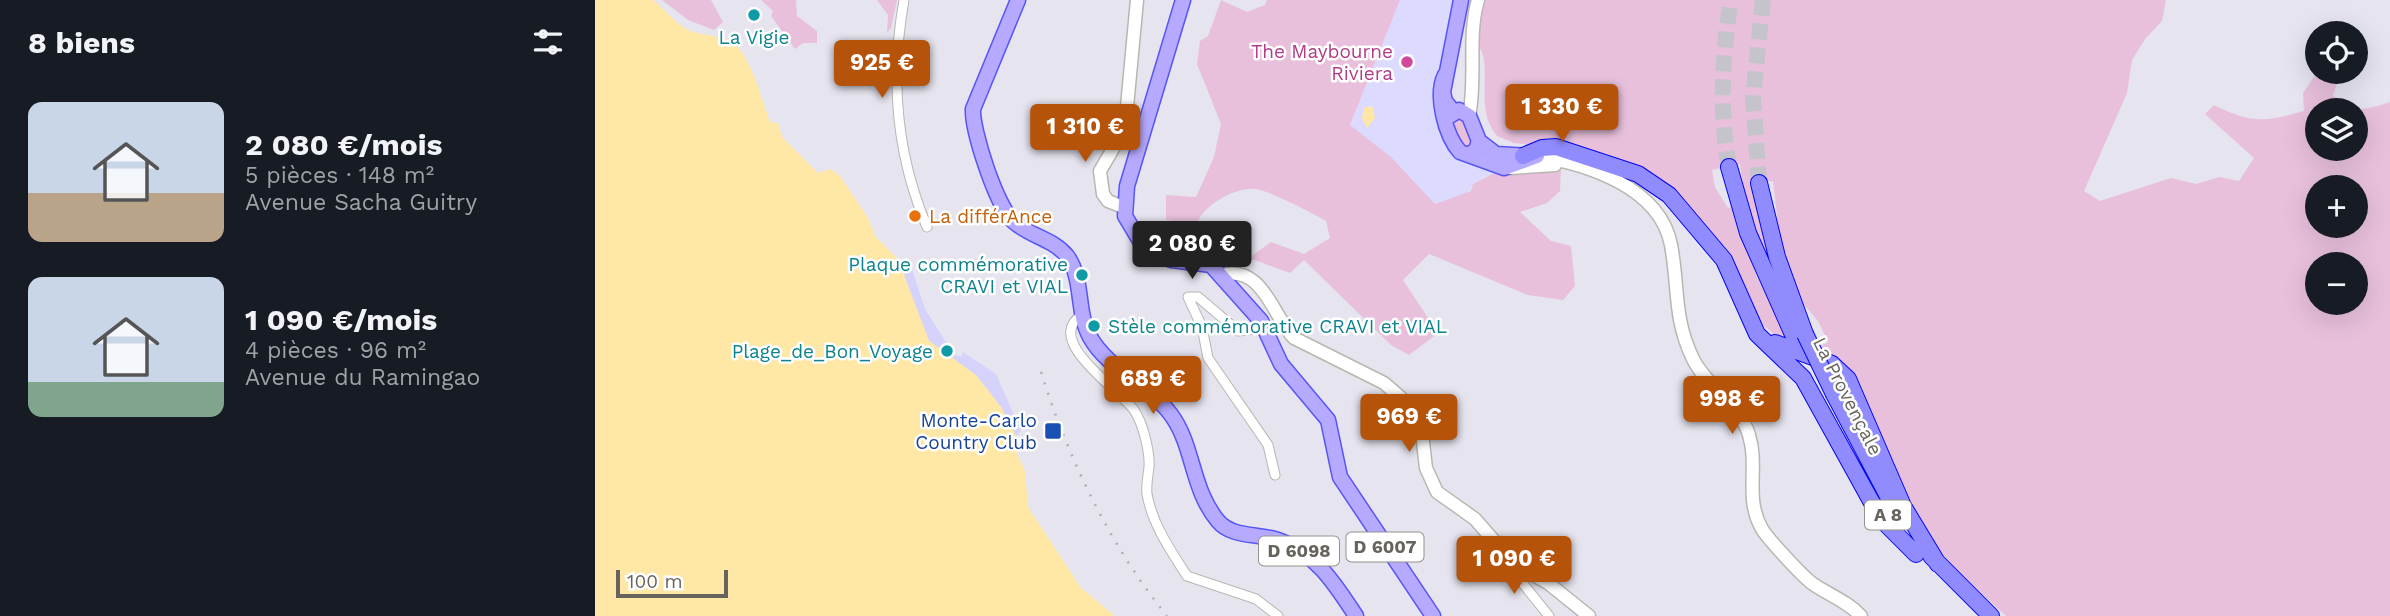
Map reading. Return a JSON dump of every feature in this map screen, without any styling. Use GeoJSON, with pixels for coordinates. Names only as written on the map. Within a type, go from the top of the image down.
{"type":"FeatureCollection","features":[{"type":"Feature","properties":{"kind":"highway"},"geometry":{"type":"LineString","coordinates":[[1530,156],[1546,147],[1567,150],[1638,174],[1669,195],[1724,260],[1752,326],[1762,340],[1791,364],[1803,378],[1871,501],[1887,524],[1916,554]]}},
{"type":"Feature","properties":{"kind":"highway","name":"La Provençale"},"geometry":{"type":"LineString","coordinates":[[1729,167],[1748,233],[1879,502],[1916,554],[1977,616]]}},
{"type":"Feature","properties":{"kind":"highway","name":"La Provençale"},"geometry":{"type":"LineString","coordinates":[[1759,183],[1800,336]]}},
{"type":"Feature","properties":{"kind":"highway"},"geometry":{"type":"LineString","coordinates":[[1748,312],[1772,341],[1832,364],[1848,379],[1898,495],[1938,564]]}},
{"type":"Feature","properties":{"kind":"highway","name":"La Provençale"},"geometry":{"type":"LineString","coordinates":[[1828,396],[1893,505],[1938,564],[1991,616]]}},
{"type":"Feature","properties":{"kind":"main road","name":"D 6098"},"geometry":{"type":"LineString","coordinates":[[1018,0],[976,97],[972,118],[1007,216],[1027,231],[1049,240],[1068,258],[1076,275],[1083,315],[1090,336],[1100,350],[1174,419],[1199,489],[1218,522],[1232,531],[1280,540],[1312,559],[1327,573],[1356,616]]}},
{"type":"Feature","properties":{"kind":"main road"},"geometry":{"type":"LineString","coordinates":[[1137,0],[1125,128],[1100,171],[1103,194],[1108,201],[1123,207],[1126,186],[1183,0]]}},
{"type":"Feature","properties":{"kind":"main road"},"geometry":{"type":"LineString","coordinates":[[1461,0],[1440,97],[1479,141],[1496,154],[1530,156],[1576,167],[1621,183],[1662,222],[1671,243],[1678,323],[1684,338],[1706,382],[1748,429],[1753,459],[1752,503],[1756,518],[1764,532],[1810,582],[1845,601],[1861,616]]}},
{"type":"Feature","properties":{"kind":"main road"},"geometry":{"type":"LineString","coordinates":[[1478,0],[1471,37],[1474,93],[1457,114],[1456,148],[1495,167],[1576,167]]}},
{"type":"Feature","properties":{"kind":"main road"},"geometry":{"type":"LineString","coordinates":[[1468,155],[1476,150],[1479,141]]}},
{"type":"Feature","properties":{"kind":"main road"},"geometry":{"type":"LineString","coordinates":[[1510,168],[1530,156]]}},
{"type":"Feature","properties":{"kind":"main road","name":"D 6007"},"geometry":{"type":"LineString","coordinates":[[1123,207],[1127,225],[1143,246],[1155,255],[1172,260],[1198,262],[1223,279],[1265,328],[1281,364],[1324,411],[1333,437],[1335,465],[1344,484],[1433,616]]}},
{"type":"Feature","properties":{"kind":"main road"},"geometry":{"type":"LineString","coordinates":[[1223,279],[1252,279],[1263,288],[1285,328],[1294,338],[1384,383],[1414,411],[1424,436],[1426,468],[1437,492],[1475,519],[1520,569],[1548,583],[1589,616]]}},
{"type":"Feature","properties":{"kind":"street"},"geometry":{"type":"LineString","coordinates":[[904,0],[895,78],[898,124],[909,177],[927,227]]}},
{"type":"Feature","properties":{"kind":"street"},"geometry":{"type":"LineString","coordinates":[[1265,328],[1238,331],[1198,298],[1188,297],[1202,327],[1208,358],[1268,445],[1275,475]]}},
{"type":"Feature","properties":{"kind":"street"},"geometry":{"type":"LineString","coordinates":[[1083,315],[1073,324],[1071,342],[1082,358],[1134,411],[1149,466],[1147,492],[1152,513],[1168,546],[1188,576],[1256,599],[1278,616]]}},
{"type":"Feature","properties":{"kind":"street"},"geometry":{"type":"LineString","coordinates":[[1520,569],[1520,580],[1549,616]]}},
{"type":"Feature","properties":{"kind":"shaded area"},"geometry":{"type":"Polygon","coordinates":[[[595,0],[653,0],[686,29],[727,39],[737,46],[753,73],[770,122],[778,123],[782,137],[818,173],[831,169],[840,176],[868,218],[875,236],[898,259],[929,341],[976,375],[1001,407],[1016,436],[1016,452],[1025,471],[1028,507],[1081,588],[1115,616],[595,616],[595,0]]]}},
{"type":"Feature","properties":{"kind":"shaded area"},"geometry":{"type":"Polygon","coordinates":[[[662,0],[711,0],[723,22],[714,30],[688,20],[662,0]]]}},
{"type":"Feature","properties":{"kind":"shaded area"},"geometry":{"type":"Polygon","coordinates":[[[761,0],[796,0],[797,16],[817,31],[817,43],[803,43],[795,49],[771,16],[773,11],[761,0]]]}},
{"type":"Feature","properties":{"kind":"shaded area"},"geometry":{"type":"Polygon","coordinates":[[[877,0],[897,0],[891,28],[887,33],[888,15],[877,0]]]}},
{"type":"Feature","properties":{"kind":"shaded area"},"geometry":{"type":"Polygon","coordinates":[[[1221,0],[1247,12],[1265,5],[1267,0],[1400,0],[1350,125],[1391,157],[1435,204],[1471,191],[1473,184],[1492,174],[1561,169],[1560,191],[1547,203],[1520,212],[1551,241],[1571,246],[1575,286],[1563,300],[1528,295],[1429,254],[1403,280],[1438,333],[1409,355],[1391,345],[1304,260],[1290,273],[1249,258],[1271,242],[1304,254],[1330,238],[1326,221],[1320,217],[1262,191],[1248,189],[1221,198],[1206,210],[1197,223],[1166,220],[1166,195],[1196,197],[1214,157],[1221,124],[1197,64],[1200,41],[1208,36],[1221,0]]]}},
{"type":"Feature","properties":{"kind":"shaded area"},"geometry":{"type":"Polygon","coordinates":[[[1400,0],[1456,0],[1441,130],[1453,156],[1492,174],[1483,177],[1463,196],[1435,204],[1391,157],[1350,125],[1400,0]]]}},
{"type":"Feature","properties":{"kind":"shaded area"},"geometry":{"type":"Polygon","coordinates":[[[1481,0],[2166,0],[2162,21],[2145,39],[2132,60],[2127,93],[2084,191],[2100,201],[2171,178],[2196,184],[2219,177],[2239,181],[2254,158],[2205,114],[2214,105],[2239,116],[2268,119],[2304,111],[2303,93],[2309,84],[2337,84],[2333,95],[2336,98],[2305,98],[2305,161],[2368,161],[2368,108],[2390,102],[2390,616],[2006,616],[1956,570],[1918,523],[1858,380],[1827,357],[1819,347],[1828,342],[1818,321],[1800,300],[1781,250],[1773,181],[1753,183],[1783,292],[1756,230],[1746,198],[1740,164],[1712,170],[1715,187],[1728,208],[1731,207],[1757,277],[1789,341],[1777,337],[1761,323],[1731,258],[1676,195],[1533,145],[1514,143],[1497,136],[1486,112],[1482,51],[1476,42],[1481,0]]]}},
{"type":"Feature","properties":{"kind":"shaded area"},"geometry":{"type":"Polygon","coordinates":[[[1372,106],[1375,118],[1367,128],[1362,118],[1364,108],[1372,106]]]}},
{"type":"Feature","properties":{"kind":"shaded area"},"geometry":{"type":"Polygon","coordinates":[[[1462,117],[1473,140],[1470,148],[1462,147],[1453,119],[1462,117]]]}},
{"type":"Feature","properties":{"kind":"sand","name":"Plage_de_Bon_Voyage"},"geometry":{"type":"Polygon","coordinates":[[[911,266],[925,309],[954,355],[961,357],[963,352],[996,374],[1021,431],[1016,436],[1001,407],[976,376],[929,341],[902,270],[911,266]]]}},
{"type":"Feature","properties":{"kind":"tunnel"},"geometry":{"type":"LineString","coordinates":[[1729,167],[1723,83],[1731,0]]}},
{"type":"Feature","properties":{"kind":"tunnel"},"geometry":{"type":"LineString","coordinates":[[1759,183],[1753,97],[1763,0]]}},
{"type":"Feature","properties":{"kind":"railway"},"geometry":{"type":"LineString","coordinates":[[1041,372],[1064,437],[1109,531],[1146,589],[1167,616]]}},
{"type":"Feature","properties":{"kind":"place","name":"La Vigie"},"geometry":{"type":"Point","coordinates":[754,15]}},
{"type":"Feature","properties":{"kind":"place","name":"The Maybourne Riviera"},"geometry":{"type":"Point","coordinates":[1407,62]}},
{"type":"Feature","properties":{"kind":"place","name":"La différAnce"},"geometry":{"type":"Point","coordinates":[915,216]}},
{"type":"Feature","properties":{"kind":"place","name":"Plaque commémorative CRAVI et VIAL"},"geometry":{"type":"Point","coordinates":[1082,275]}},
{"type":"Feature","properties":{"kind":"place","name":"Stèle commémorative CRAVI et VIAL"},"geometry":{"type":"Point","coordinates":[1094,326]}},
{"type":"Feature","properties":{"kind":"place","name":"Plage_de_Bon_Voyage"},"geometry":{"type":"Point","coordinates":[947,351]}},
{"type":"Feature","properties":{"kind":"place","name":"Monte-Carlo Country Club"},"geometry":{"type":"Point","coordinates":[1053,431]}}]}
